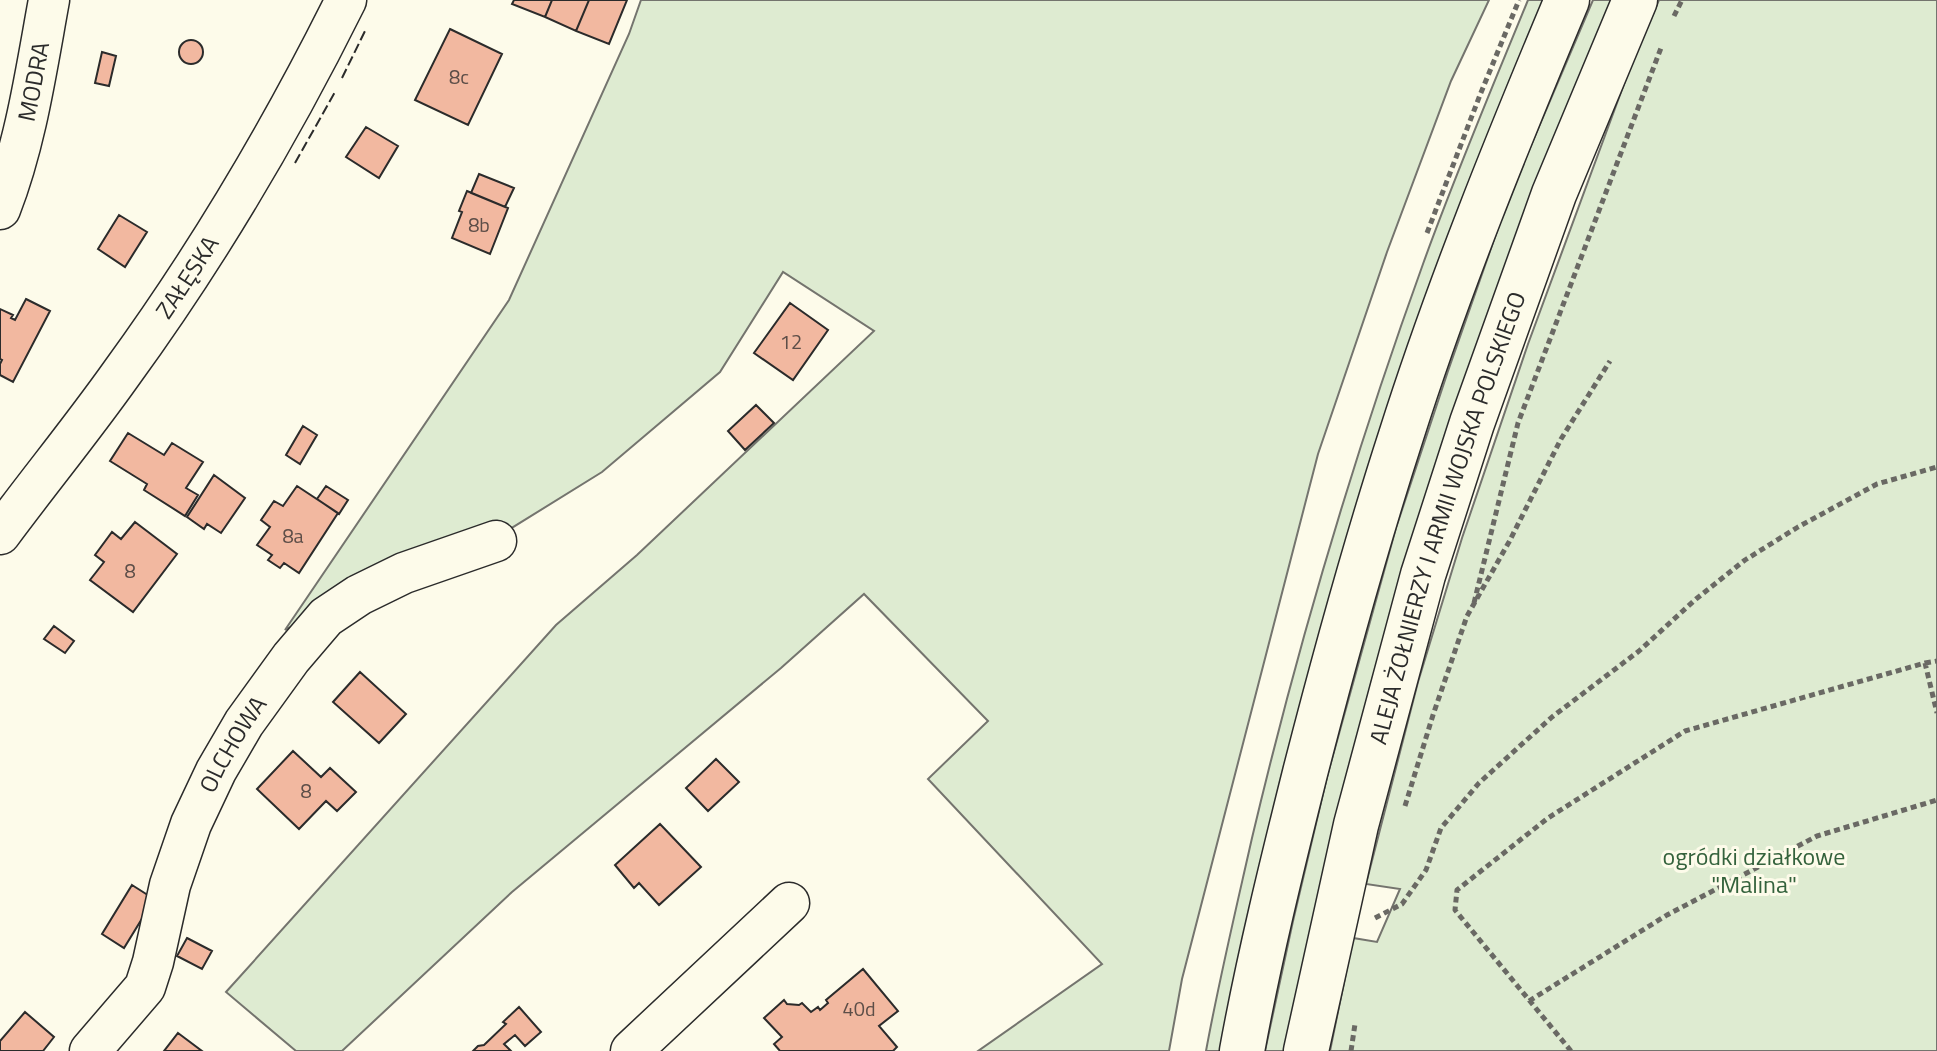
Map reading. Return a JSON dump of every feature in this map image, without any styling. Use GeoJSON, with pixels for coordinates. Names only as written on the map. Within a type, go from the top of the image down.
{"type":"FeatureCollection","features":[{"type":"Feature","properties":{"kind":"main road"},"geometry":{"type":"LineString","coordinates":[[1242,1051],[1287,845],[1322,705],[1401,435],[1493,180],[1567,0]]}},
{"type":"Feature","properties":{"kind":"main road","name":"ALEJA ŻOŁNIERZY I ARMII WOJSKA POLSKIEGO"},"geometry":{"type":"LineString","coordinates":[[1306,1051],[1356,825],[1427,561],[1472,423],[1554,194],[1654,9]]}},
{"type":"Feature","properties":{"kind":"street","name":"MODRA"},"geometry":{"type":"LineString","coordinates":[[0,209],[12,178],[28,117],[49,0]]}},
{"type":"Feature","properties":{"kind":"street","name":"ZAŁĘSKA"},"geometry":{"type":"LineString","coordinates":[[0,534],[119,377],[205,251],[263,157],[346,0]]}},
{"type":"Feature","properties":{"kind":"street","name":"OLCHOWA"},"geometry":{"type":"LineString","coordinates":[[90,1051],[145,987],[170,885],[191,824],[216,771],[244,723],[291,658],[326,617],[359,595],[404,573],[496,541]]}},
{"type":"Feature","properties":{"kind":"street"},"geometry":{"type":"LineString","coordinates":[[631,1051],[789,903]]}},
{"type":"Feature","properties":{"kind":"path"},"geometry":{"type":"LineString","coordinates":[[1654,9],[1682,0]]}},
{"type":"Feature","properties":{"kind":"path"},"geometry":{"type":"LineString","coordinates":[[1474,603],[1518,423],[1662,47]]}},
{"type":"Feature","properties":{"kind":"path"},"geometry":{"type":"LineString","coordinates":[[1404,811],[1467,616],[1561,439],[1610,361]]}},
{"type":"Feature","properties":{"kind":"path"},"geometry":{"type":"LineString","coordinates":[[1329,944],[1402,904],[1426,870],[1441,828],[1479,783],[1552,717],[1639,651],[1745,560],[1877,484],[1937,467]]}},
{"type":"Feature","properties":{"kind":"path"},"geometry":{"type":"LineString","coordinates":[[1571,1051],[1455,910],[1457,890],[1548,818],[1685,731],[1937,661]]}},
{"type":"Feature","properties":{"kind":"path"},"geometry":{"type":"LineString","coordinates":[[1925,663],[1937,713]]}},
{"type":"Feature","properties":{"kind":"path"},"geometry":{"type":"LineString","coordinates":[[1529,1001],[1667,915],[1817,836],[1937,800]]}},
{"type":"Feature","properties":{"kind":"path"},"geometry":{"type":"LineString","coordinates":[[1379,916],[1383,901]]}},
{"type":"Feature","properties":{"kind":"green space"},"geometry":{"type":"Polygon","coordinates":[[[641,0],[1489,0],[1451,81],[1387,252],[1318,454],[1182,979],[1169,1051],[978,1051],[1102,964],[928,779],[988,721],[864,594],[781,668],[512,892],[342,1051],[296,1051],[226,992],[556,625],[637,555],[874,331],[783,272],[720,372],[602,472],[502,534],[369,583],[285,630],[509,300],[629,34],[641,0]]]}},
{"type":"Feature","properties":{"kind":"green space"},"geometry":{"type":"Polygon","coordinates":[[[1528,0],[1544,0],[1222,1051],[1206,1051],[1270,765],[1308,621],[1351,477],[1435,231],[1528,0]]]}},
{"type":"Feature","properties":{"kind":"green space"},"geometry":{"type":"Polygon","coordinates":[[[1593,0],[1613,0],[1423,513],[1372,680],[1335,824],[1284,1051],[1265,1051],[1327,777],[1396,528],[1509,197],[1593,0]]]}},
{"type":"Feature","properties":{"kind":"green space","name":"ogródki działkowe \"Malina\""},"geometry":{"type":"Polygon","coordinates":[[[1659,0],[1937,0],[1937,1051],[1330,1051],[1353,938],[1377,942],[1400,889],[1366,884],[1418,682],[1462,538],[1528,344],[1634,57],[1659,0]]]}},
{"type":"Feature","properties":{"kind":"building"},"geometry":{"type":"Polygon","coordinates":[[[514,0],[552,0],[545,17],[512,4],[514,0]]]}},
{"type":"Feature","properties":{"kind":"building"},"geometry":{"type":"Polygon","coordinates":[[[552,0],[589,0],[576,31],[545,17],[552,0]]]}},
{"type":"Feature","properties":{"kind":"building"},"geometry":{"type":"Polygon","coordinates":[[[589,0],[627,0],[609,44],[576,31],[589,0]]]}},
{"type":"Feature","properties":{"kind":"building"},"geometry":{"type":"Polygon","coordinates":[[[450,29],[502,54],[468,125],[415,100],[450,29]]]}},
{"type":"Feature","properties":{"kind":"building"},"geometry":{"type":"Polygon","coordinates":[[[191,40],[202,47],[203,52],[196,63],[191,64],[180,57],[179,52],[186,41],[191,40]]]}},
{"type":"Feature","properties":{"kind":"building"},"geometry":{"type":"Polygon","coordinates":[[[102,52],[116,56],[109,86],[95,83],[102,52]]]}},
{"type":"Feature","properties":{"kind":"building"},"geometry":{"type":"Polygon","coordinates":[[[366,127],[398,146],[379,178],[346,157],[366,127]]]}},
{"type":"Feature","properties":{"kind":"building"},"geometry":{"type":"Polygon","coordinates":[[[479,174],[514,188],[505,207],[471,193],[479,174]]]}},
{"type":"Feature","properties":{"kind":"building"},"geometry":{"type":"Polygon","coordinates":[[[467,191],[508,208],[490,254],[452,238],[467,191]]]}},
{"type":"Feature","properties":{"kind":"building"},"geometry":{"type":"Polygon","coordinates":[[[119,215],[147,232],[125,267],[98,249],[119,215]]]}},
{"type":"Feature","properties":{"kind":"building"},"geometry":{"type":"Polygon","coordinates":[[[26,299],[50,311],[13,382],[0,375],[0,309],[13,315],[11,318],[15,320],[26,299]]]}},
{"type":"Feature","properties":{"kind":"building"},"geometry":{"type":"Polygon","coordinates":[[[790,303],[828,330],[793,380],[754,353],[790,303]]]}},
{"type":"Feature","properties":{"kind":"building"},"geometry":{"type":"Polygon","coordinates":[[[756,405],[774,423],[745,450],[728,431],[756,405]]]}},
{"type":"Feature","properties":{"kind":"building"},"geometry":{"type":"Polygon","coordinates":[[[303,426],[317,435],[300,464],[286,455],[303,426]]]}},
{"type":"Feature","properties":{"kind":"building"},"geometry":{"type":"Polygon","coordinates":[[[128,433],[164,455],[172,443],[203,462],[186,488],[198,495],[185,516],[144,490],[147,484],[110,461],[128,433]]]}},
{"type":"Feature","properties":{"kind":"building"},"geometry":{"type":"Polygon","coordinates":[[[214,475],[245,498],[221,533],[207,524],[204,529],[187,517],[214,475]]]}},
{"type":"Feature","properties":{"kind":"building"},"geometry":{"type":"Polygon","coordinates":[[[297,486],[338,513],[299,573],[284,563],[280,568],[268,560],[272,555],[257,545],[270,527],[261,520],[274,501],[283,506],[297,486]]]}},
{"type":"Feature","properties":{"kind":"building"},"geometry":{"type":"Polygon","coordinates":[[[326,486],[348,500],[339,514],[317,499],[326,486]]]}},
{"type":"Feature","properties":{"kind":"building"},"geometry":{"type":"Polygon","coordinates":[[[135,522],[177,554],[133,612],[90,580],[104,562],[95,555],[112,532],[121,539],[135,522]]]}},
{"type":"Feature","properties":{"kind":"building"},"geometry":{"type":"Polygon","coordinates":[[[54,626],[74,641],[65,653],[44,639],[54,626]]]}},
{"type":"Feature","properties":{"kind":"building"},"geometry":{"type":"Polygon","coordinates":[[[360,672],[406,714],[379,743],[333,702],[360,672]]]}},
{"type":"Feature","properties":{"kind":"building"},"geometry":{"type":"Polygon","coordinates":[[[293,751],[321,777],[330,768],[356,792],[337,811],[326,801],[299,829],[257,789],[293,751]]]}},
{"type":"Feature","properties":{"kind":"building"},"geometry":{"type":"Polygon","coordinates":[[[716,759],[739,782],[708,811],[686,788],[716,759]]]}},
{"type":"Feature","properties":{"kind":"building"},"geometry":{"type":"Polygon","coordinates":[[[660,824],[701,867],[659,905],[639,883],[634,888],[615,865],[660,824]]]}},
{"type":"Feature","properties":{"kind":"building"},"geometry":{"type":"Polygon","coordinates":[[[132,885],[154,899],[124,948],[102,934],[132,885]]]}},
{"type":"Feature","properties":{"kind":"building"},"geometry":{"type":"Polygon","coordinates":[[[187,938],[212,951],[202,969],[177,956],[187,938]]]}},
{"type":"Feature","properties":{"kind":"building"},"geometry":{"type":"Polygon","coordinates":[[[863,969],[898,1011],[879,1026],[897,1047],[893,1051],[780,1051],[774,1044],[782,1037],[764,1018],[784,1000],[787,1004],[802,1003],[811,1012],[818,1007],[820,1010],[828,1003],[826,1000],[863,969]]]}},
{"type":"Feature","properties":{"kind":"building"},"geometry":{"type":"Polygon","coordinates":[[[519,1007],[541,1032],[525,1046],[515,1035],[504,1044],[511,1051],[473,1051],[506,1024],[503,1022],[519,1007]]]}},
{"type":"Feature","properties":{"kind":"building"},"geometry":{"type":"Polygon","coordinates":[[[25,1012],[54,1037],[43,1051],[0,1051],[0,1041],[25,1012]]]}},
{"type":"Feature","properties":{"kind":"building"},"geometry":{"type":"Polygon","coordinates":[[[178,1033],[202,1051],[164,1051],[178,1033]]]}},
{"type":"Feature","properties":{"kind":"fence"},"geometry":{"type":"LineString","coordinates":[[342,78],[366,29]]}},
{"type":"Feature","properties":{"kind":"fence"},"geometry":{"type":"LineString","coordinates":[[295,163],[335,92]]}}]}
